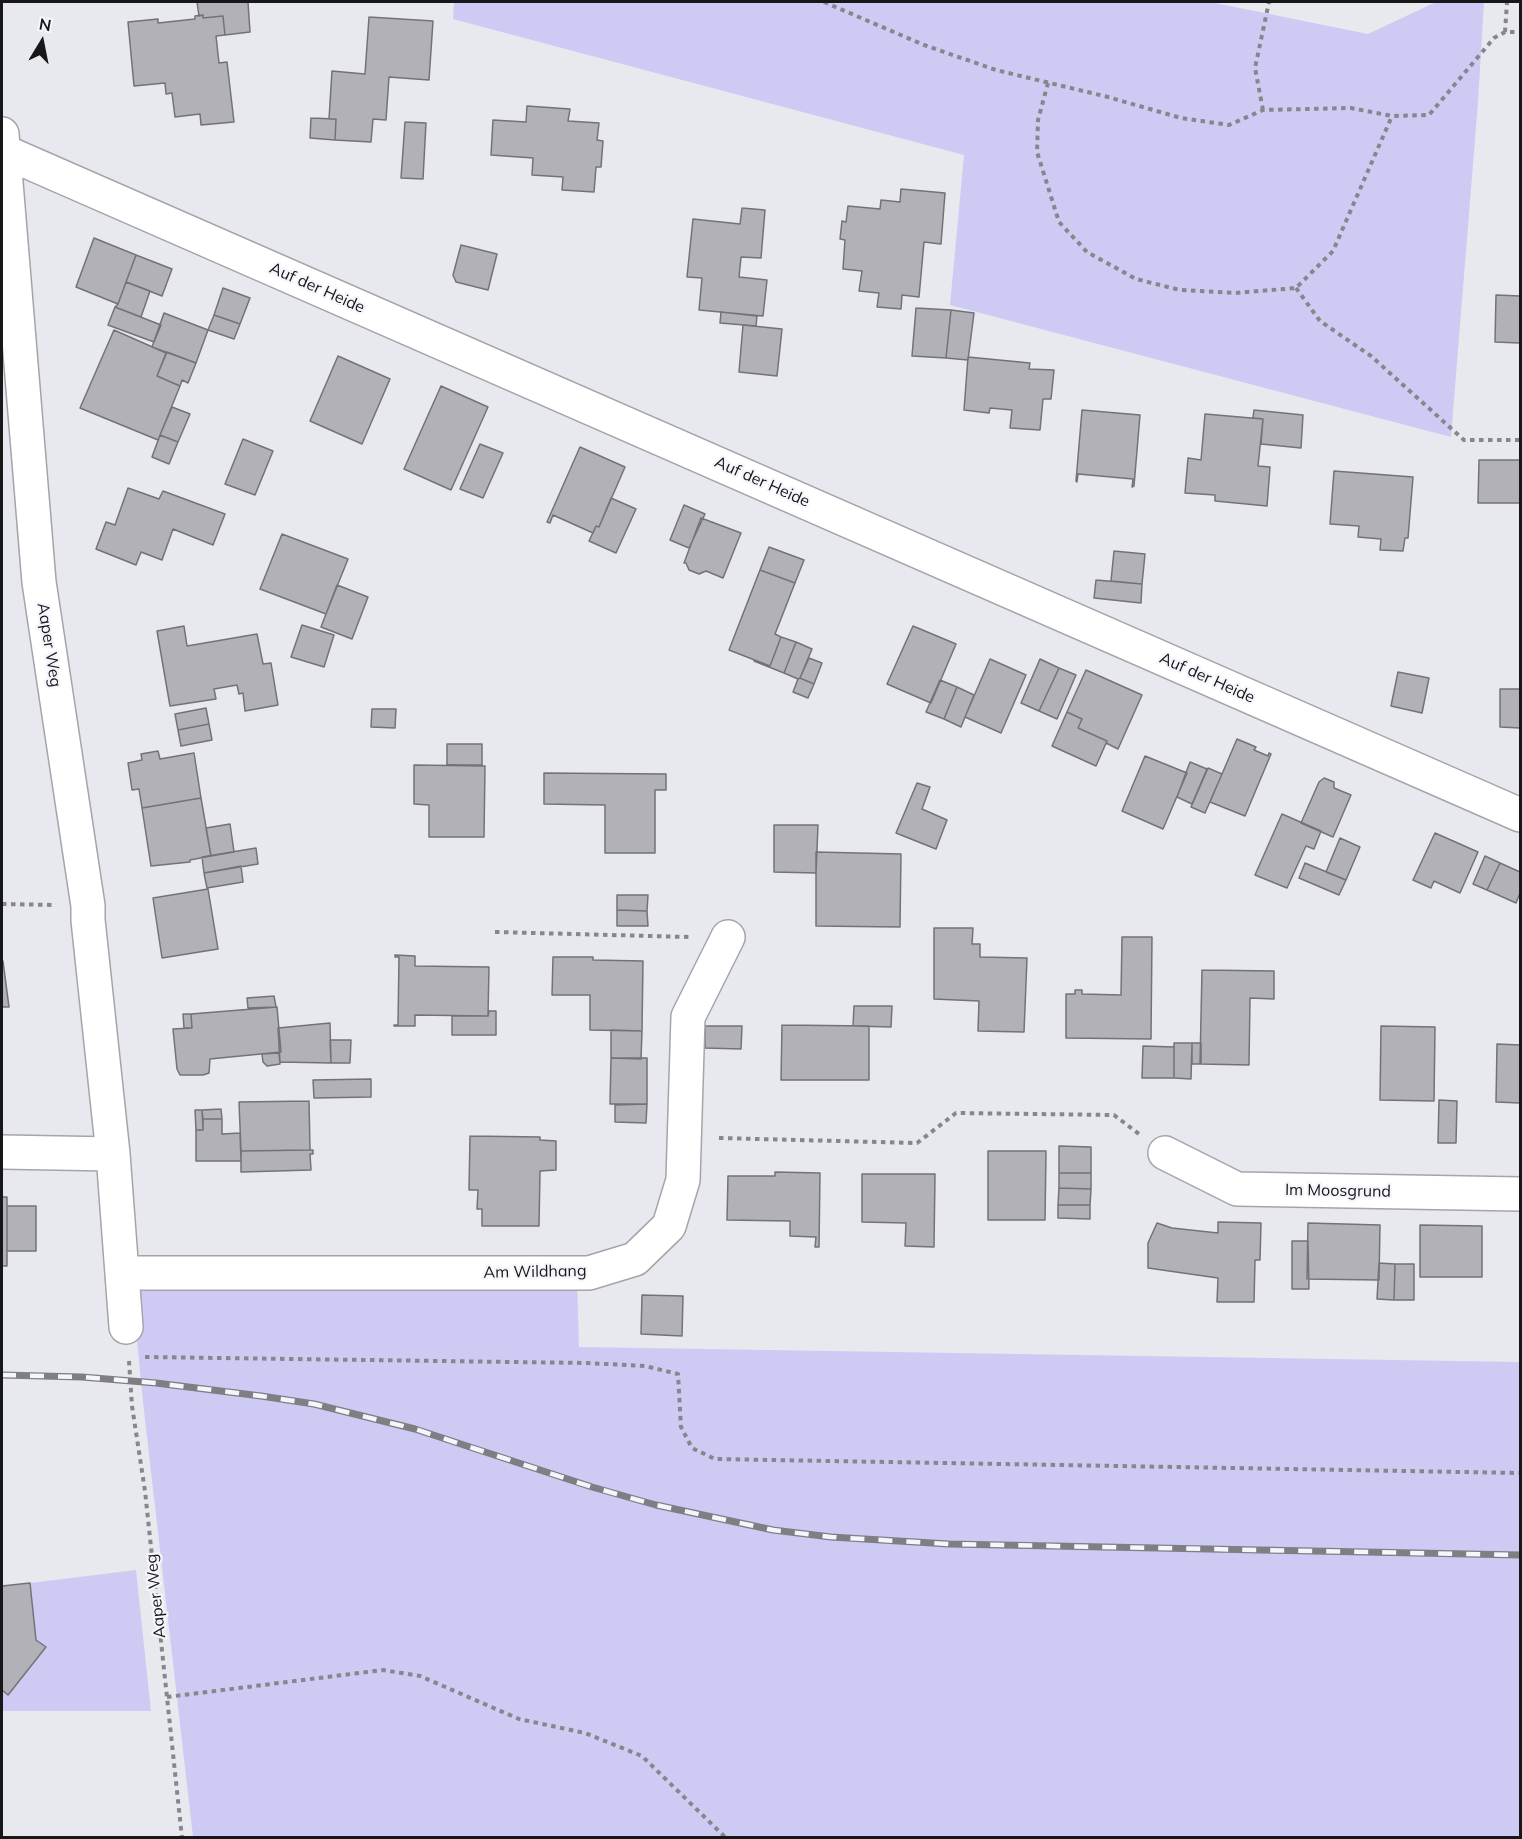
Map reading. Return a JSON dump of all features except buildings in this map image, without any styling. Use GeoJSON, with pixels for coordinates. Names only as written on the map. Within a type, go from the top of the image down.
{"type":"FeatureCollection","features":[{"type":"Feature","properties":{"kind":"street","name":"Auf der Heide"},"geometry":{"type":"LineString","coordinates":[[2,142],[1521,815]]}},
{"type":"Feature","properties":{"kind":"street","name":"Aaper Weg"},"geometry":{"type":"LineString","coordinates":[[2,142],[39,582],[88,906],[113,1154],[122,1273],[131,1346]]}},
{"type":"Feature","properties":{"kind":"street","name":"Am Wildhang"},"geometry":{"type":"LineString","coordinates":[[122,1273],[589,1273],[635,1259],[669,1226],[683,1180],[688,1017],[728,938]]}},
{"type":"Feature","properties":{"kind":"street"},"geometry":{"type":"LineString","coordinates":[[2,1152],[113,1154]]}},
{"type":"Feature","properties":{"kind":"street","name":"Im Moosgrund"},"geometry":{"type":"LineString","coordinates":[[1165,1153],[1237,1189],[1521,1194]]}},
{"type":"Feature","properties":{"kind":"path"},"geometry":{"type":"LineString","coordinates":[[824,2],[924,45],[996,70],[1108,97],[1181,118],[1229,125],[1263,110],[1351,108],[1392,116],[1429,115],[1494,38],[1505,32],[1521,32]]}},
{"type":"Feature","properties":{"kind":"path"},"geometry":{"type":"LineString","coordinates":[[1263,110],[1255,68],[1269,2]]}},
{"type":"Feature","properties":{"kind":"path"},"geometry":{"type":"LineString","coordinates":[[1505,32],[1507,2]]}},
{"type":"Feature","properties":{"kind":"path"},"geometry":{"type":"LineString","coordinates":[[1048,83],[1038,120],[1037,152],[1059,222],[1087,252],[1136,279],[1179,290],[1235,293],[1296,288],[1333,251],[1392,116]]}},
{"type":"Feature","properties":{"kind":"path"},"geometry":{"type":"LineString","coordinates":[[1296,288],[1320,321],[1371,356],[1464,440],[1521,440]]}},
{"type":"Feature","properties":{"kind":"path"},"geometry":{"type":"LineString","coordinates":[[2,904],[88,906]]}},
{"type":"Feature","properties":{"kind":"path"},"geometry":{"type":"LineString","coordinates":[[495,932],[728,938]]}},
{"type":"Feature","properties":{"kind":"path"},"geometry":{"type":"LineString","coordinates":[[685,1138],[917,1143],[956,1113],[1114,1115],[1165,1153]]}},
{"type":"Feature","properties":{"kind":"path"},"geometry":{"type":"LineString","coordinates":[[131,1346],[170,1359],[587,1363],[645,1366],[678,1374],[677,1395],[681,1427],[692,1448],[715,1459],[1521,1473]]}},
{"type":"Feature","properties":{"kind":"path","name":"Aaper Weg"},"geometry":{"type":"LineString","coordinates":[[131,1346],[132,1406],[145,1491],[183,1838]]}},
{"type":"Feature","properties":{"kind":"path"},"geometry":{"type":"LineString","coordinates":[[166,1697],[382,1670],[420,1676],[519,1719],[585,1733],[642,1756],[726,1838]]}},
{"type":"Feature","properties":{"kind":"shaded area"},"geometry":{"type":"Polygon","coordinates":[[[454,2],[1210,2],[1368,34],[1436,2],[1484,2],[1451,437],[950,305],[964,155],[453,19],[454,2]]]}},
{"type":"Feature","properties":{"kind":"shaded area"},"geometry":{"type":"Polygon","coordinates":[[[131,1278],[577,1279],[579,1347],[1520,1362],[1520,1837],[193,1837],[131,1278]]]}},
{"type":"Feature","properties":{"kind":"shaded area"},"geometry":{"type":"Polygon","coordinates":[[[136,1570],[151,1711],[2,1711],[2,1690],[8,1694],[46,1648],[36,1640],[30,1583],[136,1570]]]}},
{"type":"Feature","properties":{"kind":"railway"},"geometry":{"type":"LineString","coordinates":[[2,1375],[82,1377],[156,1383],[314,1404],[415,1429],[592,1487],[656,1505],[773,1530],[831,1537],[949,1544],[1520,1555]]}}]}
